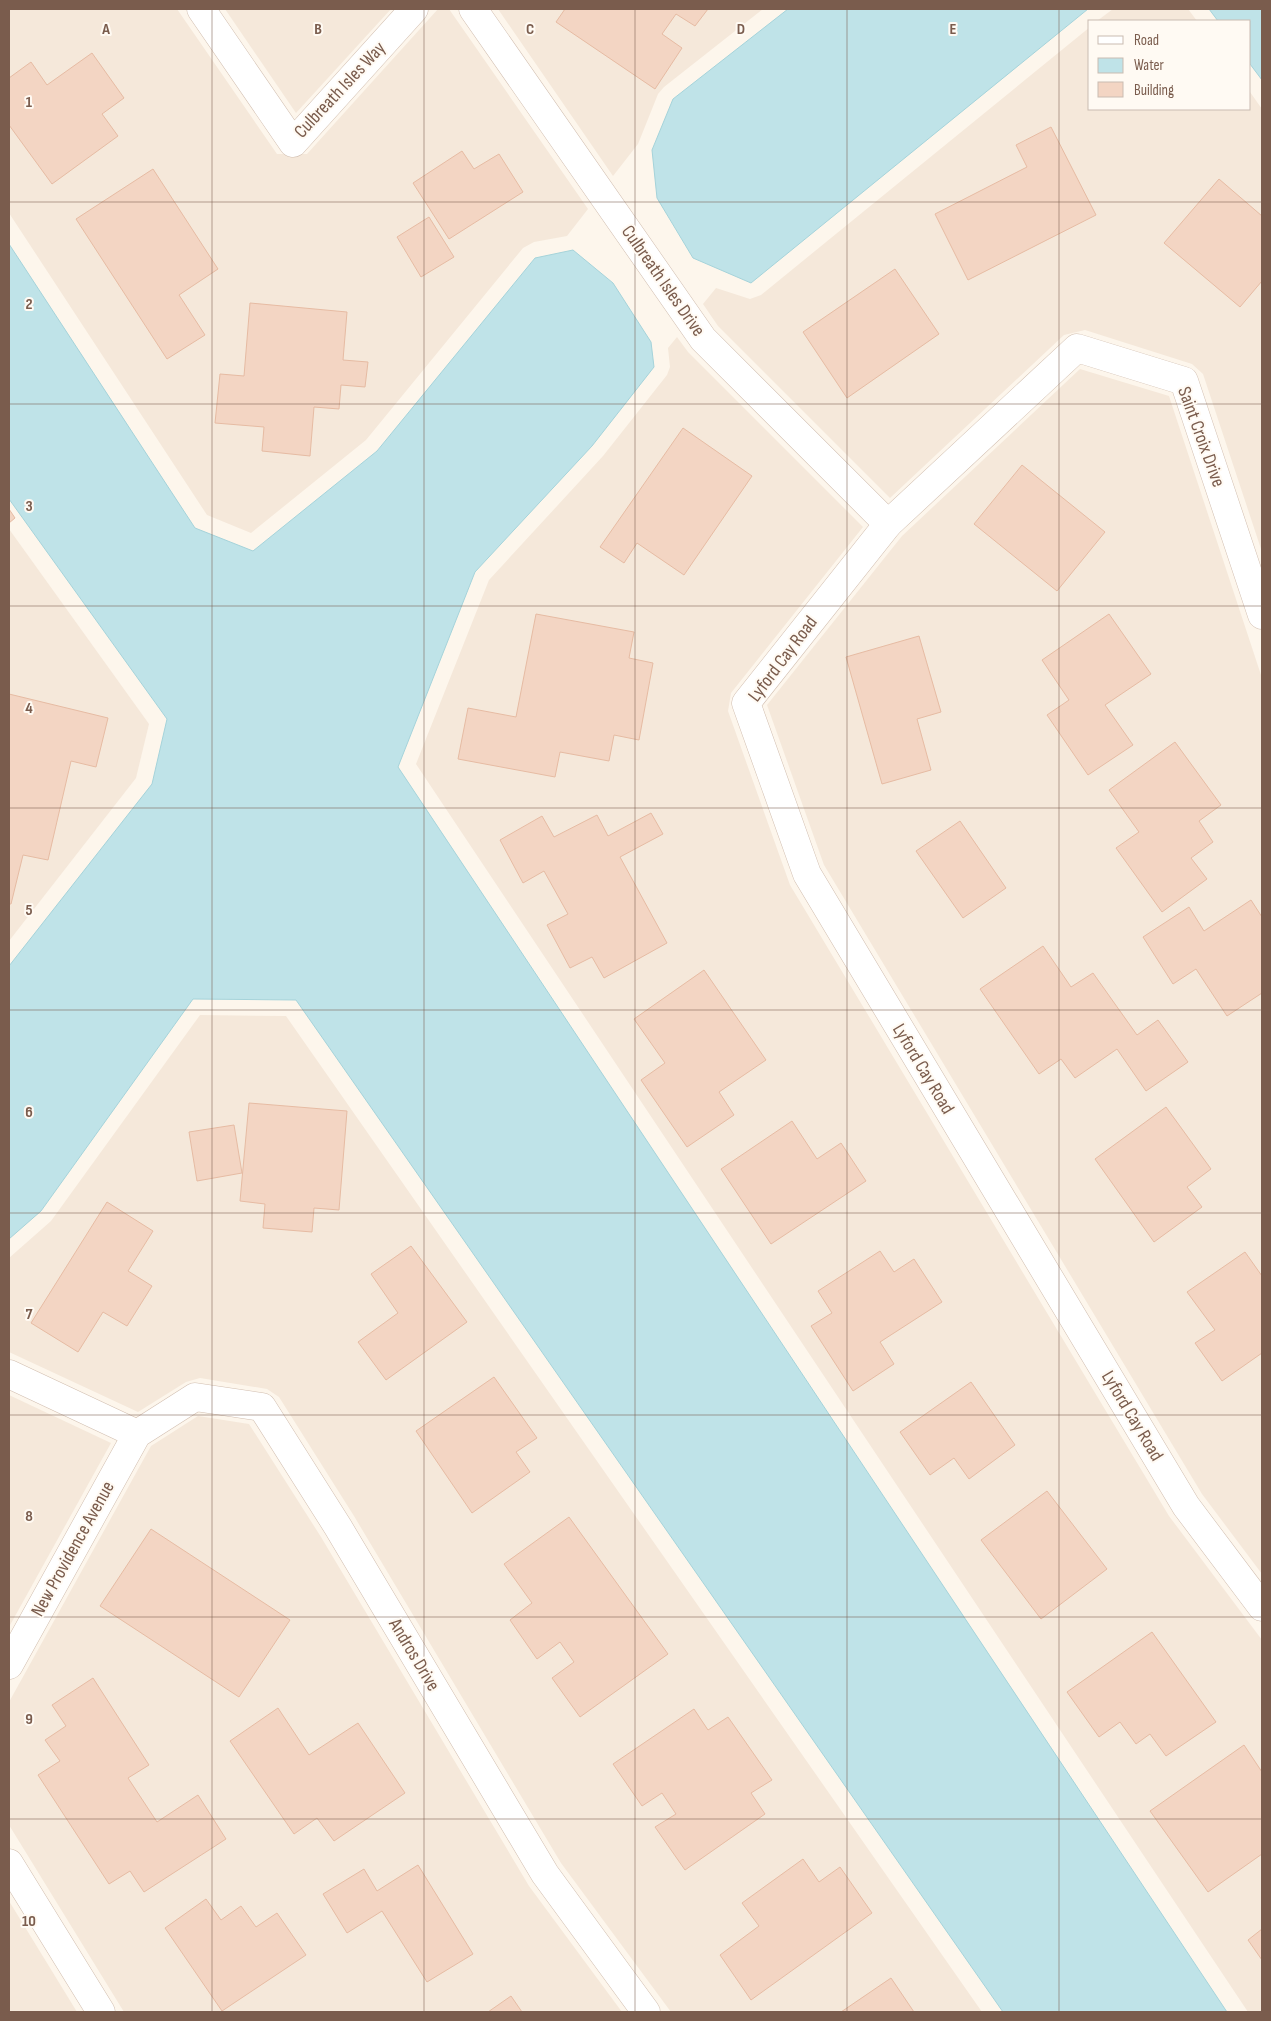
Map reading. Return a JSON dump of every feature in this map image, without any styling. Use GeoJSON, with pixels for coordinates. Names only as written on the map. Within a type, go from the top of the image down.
{"type":"FeatureCollection","features":[{"type":"Feature","properties":{"kind":"street","name":"Culbreath Isles Way"},"geometry":{"type":"LineString","coordinates":[[201,9],[293,143],[414,9]]}},
{"type":"Feature","properties":{"kind":"street","name":"Culbreath Isles Drive"},"geometry":{"type":"LineString","coordinates":[[473,9],[703,339],[888,524]]}},
{"type":"Feature","properties":{"kind":"street","name":"Saint Croix Drive"},"geometry":{"type":"LineString","coordinates":[[888,524],[1077,348],[1184,382],[1262,615]]}},
{"type":"Feature","properties":{"kind":"street","name":"Lyford Cay Road"},"geometry":{"type":"LineString","coordinates":[[888,524],[746,703],[807,874],[1186,1506],[1262,1607]]}},
{"type":"Feature","properties":{"kind":"street"},"geometry":{"type":"LineString","coordinates":[[9,1374],[137,1434]]}},
{"type":"Feature","properties":{"kind":"street","name":"Andros Drive"},"geometry":{"type":"LineString","coordinates":[[137,1434],[195,1397],[262,1407],[343,1535],[545,1874],[646,2012]]}},
{"type":"Feature","properties":{"kind":"street","name":"New Providence Avenue"},"geometry":{"type":"LineString","coordinates":[[9,1665],[137,1434]]}},
{"type":"Feature","properties":{"kind":"street"},"geometry":{"type":"LineString","coordinates":[[9,1863],[101,2012]]}},
{"type":"Feature","properties":{"kind":"shaded area"},"geometry":{"type":"Polygon","coordinates":[[[9,9],[177,9],[277,154],[307,154],[438,9],[449,9],[588,209],[567,236],[534,242],[523,248],[366,440],[251,533],[207,515],[9,213],[9,9]]]}},
{"type":"Feature","properties":{"kind":"shaded area"},"geometry":{"type":"Polygon","coordinates":[[[225,9],[391,9],[296,113],[225,9]]]}},
{"type":"Feature","properties":{"kind":"shaded area"},"geometry":{"type":"Polygon","coordinates":[[[498,9],[763,9],[664,87],[658,94],[638,144],[613,176],[498,9]]]}},
{"type":"Feature","properties":{"kind":"shaded area"},"geometry":{"type":"Polygon","coordinates":[[[1113,9],[1188,9],[1196,20],[1098,20],[1113,9]]]}},
{"type":"Feature","properties":{"kind":"shaded area"},"geometry":{"type":"Polygon","coordinates":[[[1088,29],[1088,110],[1251,110],[1251,93],[1262,109],[1262,552],[1203,374],[1192,364],[1085,330],[1064,335],[890,498],[718,326],[703,304],[716,288],[750,299],[761,295],[1088,29]]]}},
{"type":"Feature","properties":{"kind":"shaded area"},"geometry":{"type":"Polygon","coordinates":[[[677,337],[688,352],[863,527],[731,693],[728,711],[790,885],[1169,1516],[1262,1640],[1262,2012],[1248,2012],[416,764],[489,580],[603,456],[667,375],[670,367],[668,348],[677,337]]]}},
{"type":"Feature","properties":{"kind":"shaded area"},"geometry":{"type":"Polygon","coordinates":[[[1080,369],[1169,396],[1262,678],[1262,1574],[1202,1494],[824,865],[767,705],[902,536],[1080,369]]]}},
{"type":"Feature","properties":{"kind":"shaded area"},"geometry":{"type":"Polygon","coordinates":[[[9,529],[149,724],[136,778],[9,941],[9,529]]]}},
{"type":"Feature","properties":{"kind":"shaded area"},"geometry":{"type":"Polygon","coordinates":[[[200,1015],[286,1016],[982,2012],[671,2012],[561,1863],[354,1516],[279,1397],[267,1389],[200,1378],[186,1382],[138,1412],[9,1352],[9,1258],[51,1221],[200,1015]]]}},
{"type":"Feature","properties":{"kind":"shaded area"},"geometry":{"type":"Polygon","coordinates":[[[9,1395],[111,1443],[9,1627],[9,1395]]]}},
{"type":"Feature","properties":{"kind":"shaded area"},"geometry":{"type":"Polygon","coordinates":[[[198,1416],[249,1424],[321,1537],[529,1886],[622,2012],[124,2012],[9,1825],[9,1702],[151,1446],[198,1416]]]}},
{"type":"Feature","properties":{"kind":"shaded area"},"geometry":{"type":"Polygon","coordinates":[[[9,1901],[77,2012],[9,2012],[9,1901]]]}},
{"type":"Feature","properties":{"kind":"water"},"geometry":{"type":"Polygon","coordinates":[[[788,9],[1088,9],[751,283],[693,258],[657,198],[652,150],[673,99],[788,9]]]}},
{"type":"Feature","properties":{"kind":"water"},"geometry":{"type":"Polygon","coordinates":[[[1209,9],[1262,9],[1262,80],[1251,65],[1251,20],[1217,20],[1209,9]]]}},
{"type":"Feature","properties":{"kind":"water"},"geometry":{"type":"Polygon","coordinates":[[[9,244],[195,528],[253,551],[377,451],[535,258],[573,250],[613,283],[651,342],[654,367],[592,446],[475,572],[398,767],[1227,2012],[1003,2012],[296,1000],[193,999],[41,1211],[9,1239],[9,966],[152,784],[167,719],[9,499],[9,244]]]}},
{"type":"Feature","properties":{"kind":"building"},"geometry":{"type":"Polygon","coordinates":[[[565,9],[708,9],[695,26],[676,14],[662,34],[682,48],[655,89],[556,22],[565,9]]]}},
{"type":"Feature","properties":{"kind":"building"},"geometry":{"type":"Polygon","coordinates":[[[92,53],[124,98],[102,114],[118,136],[52,184],[9,125],[9,78],[31,62],[47,85],[92,53]]]}},
{"type":"Feature","properties":{"kind":"building"},"geometry":{"type":"Polygon","coordinates":[[[1051,127],[1096,215],[968,280],[935,214],[1027,167],[1016,145],[1051,127]]]}},
{"type":"Feature","properties":{"kind":"building"},"geometry":{"type":"Polygon","coordinates":[[[462,151],[474,169],[499,154],[523,192],[449,239],[413,183],[462,151]]]}},
{"type":"Feature","properties":{"kind":"building"},"geometry":{"type":"Polygon","coordinates":[[[153,169],[218,269],[179,295],[205,335],[167,359],[76,219],[153,169]]]}},
{"type":"Feature","properties":{"kind":"building"},"geometry":{"type":"Polygon","coordinates":[[[1219,179],[1262,216],[1262,281],[1240,307],[1164,243],[1219,179]]]}},
{"type":"Feature","properties":{"kind":"building"},"geometry":{"type":"Polygon","coordinates":[[[429,217],[454,257],[421,277],[397,237],[429,217]]]}},
{"type":"Feature","properties":{"kind":"building"},"geometry":{"type":"Polygon","coordinates":[[[895,269],[939,334],[847,398],[803,332],[895,269]]]}},
{"type":"Feature","properties":{"kind":"building"},"geometry":{"type":"Polygon","coordinates":[[[250,303],[347,312],[343,360],[368,362],[365,387],[341,385],[339,409],[314,407],[310,456],[262,451],[264,427],[215,423],[220,374],[244,376],[250,303]]]}},
{"type":"Feature","properties":{"kind":"building"},"geometry":{"type":"Polygon","coordinates":[[[683,428],[752,476],[684,575],[637,543],[624,563],[600,547],[683,428]]]}},
{"type":"Feature","properties":{"kind":"building"},"geometry":{"type":"Polygon","coordinates":[[[1022,465],[1105,532],[1057,591],[974,524],[1022,465]]]}},
{"type":"Feature","properties":{"kind":"building"},"geometry":{"type":"Polygon","coordinates":[[[9,509],[15,518],[9,523],[9,509]]]}},
{"type":"Feature","properties":{"kind":"building"},"geometry":{"type":"Polygon","coordinates":[[[536,614],[634,632],[629,658],[653,663],[639,740],[614,735],[609,761],[560,752],[555,777],[458,759],[468,708],[516,717],[536,614]]]}},
{"type":"Feature","properties":{"kind":"building"},"geometry":{"type":"Polygon","coordinates":[[[1109,614],[1151,674],[1105,705],[1133,745],[1088,775],[1047,715],[1069,700],[1042,660],[1109,614]]]}},
{"type":"Feature","properties":{"kind":"building"},"geometry":{"type":"Polygon","coordinates":[[[919,636],[941,712],[917,719],[931,770],[882,784],[846,657],[919,636]]]}},
{"type":"Feature","properties":{"kind":"building"},"geometry":{"type":"Polygon","coordinates":[[[9,694],[108,718],[96,767],[71,761],[48,860],[23,855],[11,904],[9,904],[9,694]]]}},
{"type":"Feature","properties":{"kind":"building"},"geometry":{"type":"Polygon","coordinates":[[[1175,742],[1221,805],[1199,821],[1213,842],[1191,858],[1207,879],[1162,912],[1116,848],[1139,832],[1109,790],[1175,742]]]}},
{"type":"Feature","properties":{"kind":"building"},"geometry":{"type":"Polygon","coordinates":[[[651,813],[663,834],[620,857],[667,943],[604,978],[592,957],[570,968],[547,925],[568,914],[544,871],[523,883],[500,840],[542,816],[554,837],[597,815],[608,836],[651,813]]]}},
{"type":"Feature","properties":{"kind":"building"},"geometry":{"type":"Polygon","coordinates":[[[960,821],[1006,888],[963,918],[916,851],[960,821]]]}},
{"type":"Feature","properties":{"kind":"building"},"geometry":{"type":"Polygon","coordinates":[[[1251,900],[1262,917],[1262,993],[1227,1016],[1196,969],[1173,984],[1143,937],[1189,907],[1204,931],[1251,900]]]}},
{"type":"Feature","properties":{"kind":"building"},"geometry":{"type":"Polygon","coordinates":[[[1043,946],[1071,987],[1093,973],[1137,1035],[1158,1020],[1188,1062],[1146,1091],[1117,1049],[1075,1078],[1061,1059],[1039,1074],[980,989],[1043,946]]]}},
{"type":"Feature","properties":{"kind":"building"},"geometry":{"type":"Polygon","coordinates":[[[704,970],[766,1060],[719,1092],[734,1115],[687,1147],[641,1080],[665,1063],[634,1019],[704,970]]]}},
{"type":"Feature","properties":{"kind":"building"},"geometry":{"type":"Polygon","coordinates":[[[249,1103],[347,1111],[339,1210],[314,1208],[312,1232],[263,1228],[265,1204],[240,1201],[249,1103]]]}},
{"type":"Feature","properties":{"kind":"building"},"geometry":{"type":"Polygon","coordinates":[[[1166,1107],[1211,1169],[1187,1187],[1202,1207],[1154,1242],[1095,1159],[1166,1107]]]}},
{"type":"Feature","properties":{"kind":"building"},"geometry":{"type":"Polygon","coordinates":[[[792,1121],[817,1159],[841,1143],[866,1181],[771,1244],[721,1169],[792,1121]]]}},
{"type":"Feature","properties":{"kind":"building"},"geometry":{"type":"Polygon","coordinates":[[[234,1125],[242,1173],[197,1181],[189,1132],[234,1125]]]}},
{"type":"Feature","properties":{"kind":"building"},"geometry":{"type":"Polygon","coordinates":[[[107,1202],[153,1231],[128,1271],[152,1286],[127,1326],[103,1312],[78,1352],[31,1323],[107,1202]]]}},
{"type":"Feature","properties":{"kind":"building"},"geometry":{"type":"Polygon","coordinates":[[[411,1246],[467,1322],[386,1380],[358,1342],[398,1313],[371,1274],[411,1246]]]}},
{"type":"Feature","properties":{"kind":"building"},"geometry":{"type":"Polygon","coordinates":[[[880,1251],[894,1272],[914,1259],[942,1302],[880,1342],[894,1364],[853,1391],[811,1326],[832,1313],[818,1291],[880,1251]]]}},
{"type":"Feature","properties":{"kind":"building"},"geometry":{"type":"Polygon","coordinates":[[[1245,1252],[1262,1276],[1262,1353],[1222,1381],[1195,1343],[1215,1330],[1187,1292],[1245,1252]]]}},
{"type":"Feature","properties":{"kind":"building"},"geometry":{"type":"Polygon","coordinates":[[[494,1377],[537,1438],[516,1452],[530,1472],[472,1513],[416,1431],[494,1377]]]}},
{"type":"Feature","properties":{"kind":"building"},"geometry":{"type":"Polygon","coordinates":[[[971,1382],[1015,1445],[969,1479],[954,1458],[930,1475],[900,1432],[971,1382]]]}},
{"type":"Feature","properties":{"kind":"building"},"geometry":{"type":"Polygon","coordinates":[[[1047,1491],[1107,1569],[1041,1619],[981,1540],[1047,1491]]]}},
{"type":"Feature","properties":{"kind":"building"},"geometry":{"type":"Polygon","coordinates":[[[569,1517],[668,1654],[580,1717],[552,1678],[574,1662],[560,1642],[537,1659],[510,1620],[532,1603],[504,1564],[569,1517]]]}},
{"type":"Feature","properties":{"kind":"building"},"geometry":{"type":"Polygon","coordinates":[[[151,1529],[290,1620],[239,1697],[100,1606],[151,1529]]]}},
{"type":"Feature","properties":{"kind":"building"},"geometry":{"type":"Polygon","coordinates":[[[1152,1632],[1216,1722],[1166,1756],[1150,1734],[1136,1744],[1120,1722],[1099,1737],[1067,1692],[1152,1632]]]}},
{"type":"Feature","properties":{"kind":"building"},"geometry":{"type":"Polygon","coordinates":[[[93,1678],[149,1765],[128,1778],[157,1822],[198,1795],[226,1839],[144,1892],[130,1871],[109,1884],[38,1775],[60,1761],[45,1740],[66,1726],[52,1705],[93,1678]]]}},
{"type":"Feature","properties":{"kind":"building"},"geometry":{"type":"Polygon","coordinates":[[[278,1708],[309,1755],[358,1723],[405,1793],[334,1841],[317,1818],[294,1834],[230,1741],[278,1708]]]}},
{"type":"Feature","properties":{"kind":"building"},"geometry":{"type":"Polygon","coordinates":[[[694,1709],[708,1730],[728,1717],[772,1780],[751,1793],[765,1814],[685,1870],[655,1827],[676,1814],[662,1793],[642,1806],[613,1764],[694,1709]]]}},
{"type":"Feature","properties":{"kind":"building"},"geometry":{"type":"Polygon","coordinates":[[[1244,1745],[1262,1772],[1262,1854],[1208,1892],[1150,1811],[1244,1745]]]}},
{"type":"Feature","properties":{"kind":"building"},"geometry":{"type":"Polygon","coordinates":[[[803,1859],[819,1882],[840,1867],[872,1913],[751,2000],[720,1955],[759,1926],[742,1903],[803,1859]]]}},
{"type":"Feature","properties":{"kind":"building"},"geometry":{"type":"Polygon","coordinates":[[[418,1865],[473,1954],[427,1982],[382,1911],[347,1933],[323,1894],[364,1869],[377,1891],[418,1865]]]}},
{"type":"Feature","properties":{"kind":"building"},"geometry":{"type":"Polygon","coordinates":[[[206,1899],[221,1920],[241,1906],[256,1927],[277,1913],[306,1955],[222,2011],[165,1928],[206,1899]]]}},
{"type":"Feature","properties":{"kind":"building"},"geometry":{"type":"Polygon","coordinates":[[[1262,1929],[1262,1960],[1248,1940],[1262,1929]]]}},
{"type":"Feature","properties":{"kind":"building"},"geometry":{"type":"Polygon","coordinates":[[[891,1978],[914,2012],[841,2012],[891,1978]]]}},
{"type":"Feature","properties":{"kind":"building"},"geometry":{"type":"Polygon","coordinates":[[[511,1996],[522,2012],[488,2012],[511,1996]]]}}]}
